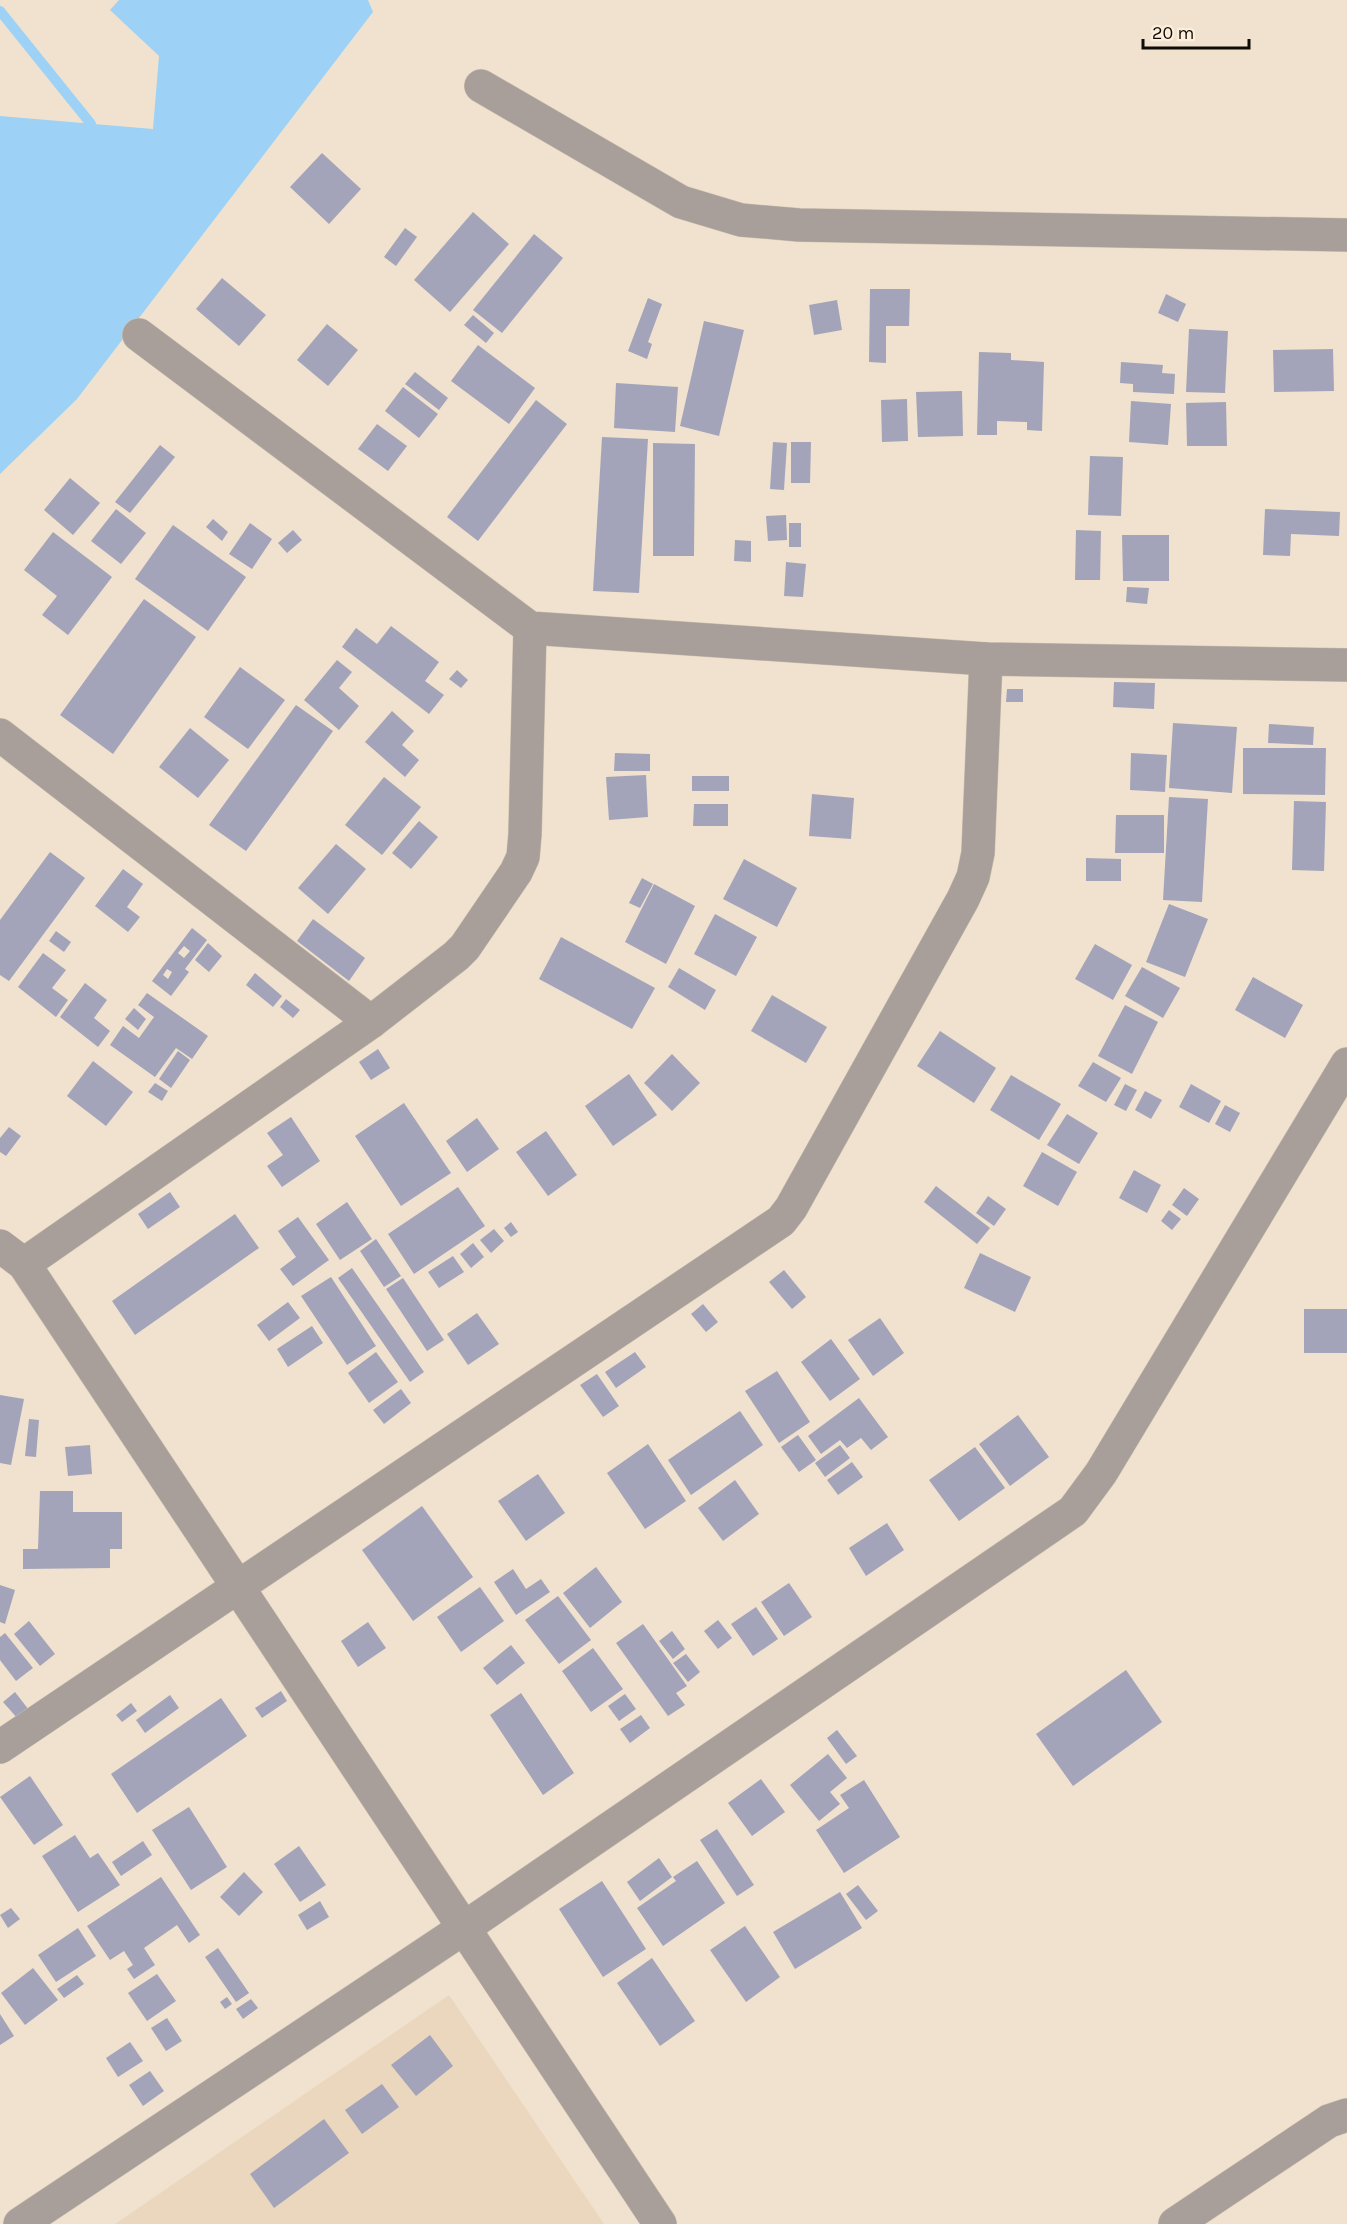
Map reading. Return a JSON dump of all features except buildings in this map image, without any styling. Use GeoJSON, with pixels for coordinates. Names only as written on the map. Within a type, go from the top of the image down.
{"type":"FeatureCollection","features":[{"type":"Feature","properties":{"kind":"street"},"geometry":{"type":"LineString","coordinates":[[481,86],[681,202],[741,220],[811,225],[1347,234]]}},
{"type":"Feature","properties":{"kind":"street"},"geometry":{"type":"LineString","coordinates":[[139,336],[530,628],[986,659],[1347,665]]}},
{"type":"Feature","properties":{"kind":"street"},"geometry":{"type":"LineString","coordinates":[[530,628],[523,857],[516,872],[465,947],[371,1022],[12,1255],[238,1588],[660,2224]]}},
{"type":"Feature","properties":{"kind":"street"},"geometry":{"type":"LineString","coordinates":[[0,1747],[781,1221],[797,1198],[963,899],[973,877],[978,853],[986,659]]}},
{"type":"Feature","properties":{"kind":"street"},"geometry":{"type":"LineString","coordinates":[[0,735],[371,1022]]}},
{"type":"Feature","properties":{"kind":"street"},"geometry":{"type":"LineString","coordinates":[[20,2224],[464,1928],[1073,1511],[1101,1473],[1347,1064]]}},
{"type":"Feature","properties":{"kind":"street"},"geometry":{"type":"LineString","coordinates":[[1175,2224],[1329,2121],[1347,2115]]}},
{"type":"Feature","properties":{"kind":"shaded area"},"geometry":{"type":"Polygon","coordinates":[[[449,1995],[604,2224],[115,2224],[449,1995]]]}},
{"type":"Feature","properties":{"kind":"water"},"geometry":{"type":"Polygon","coordinates":[[[119,0],[368,0],[373,12],[77,399],[0,474],[0,116],[153,129],[159,56],[110,10],[119,0]]]}},
{"type":"Feature","properties":{"kind":"waterway"},"geometry":{"type":"LineString","coordinates":[[0,11],[91,124]]}}]}
